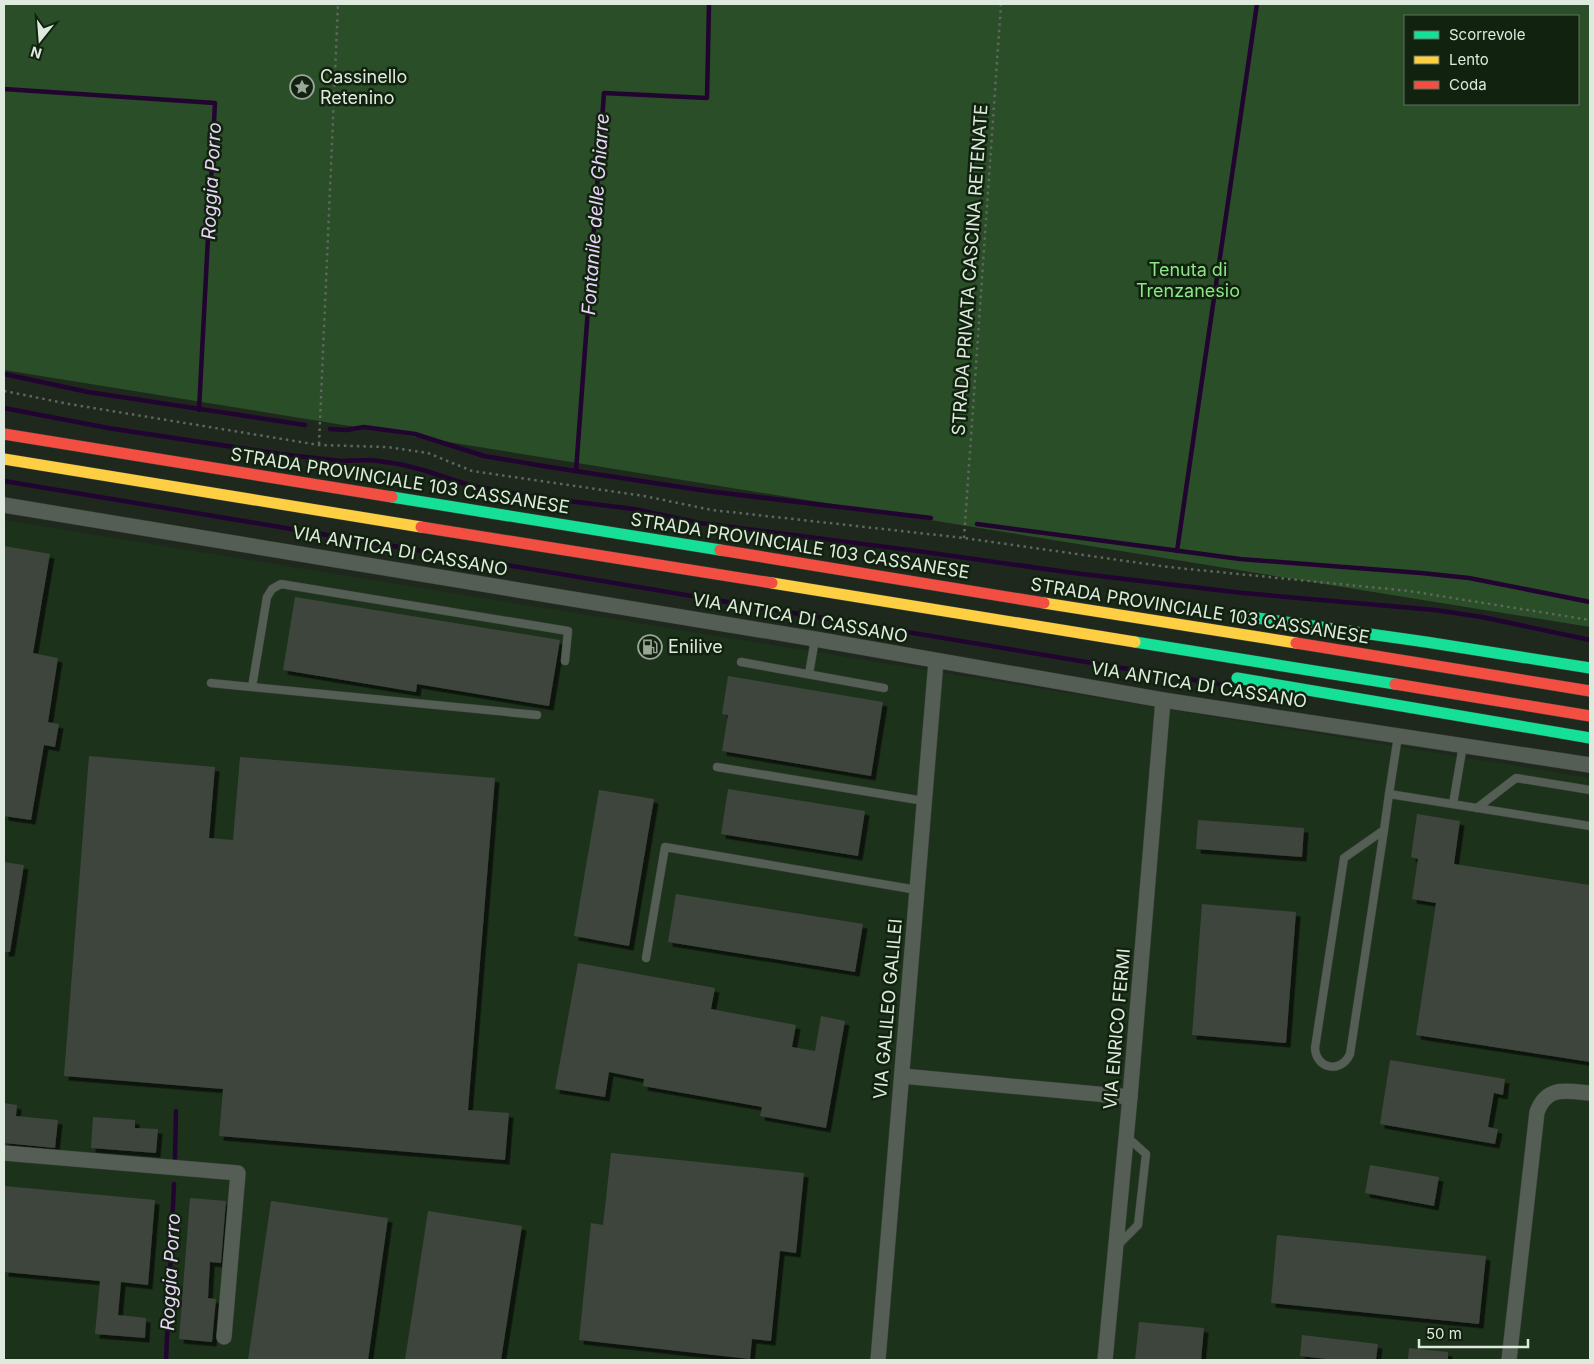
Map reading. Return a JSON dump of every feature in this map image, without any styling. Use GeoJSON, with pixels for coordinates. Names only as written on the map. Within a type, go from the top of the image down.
{"type":"FeatureCollection","features":[{"type":"Feature","properties":{"kind":"highway","name":"STRADA PROVINCIALE 103 CASSANESE"},"geometry":{"type":"LineString","coordinates":[[4,434],[1590,691]]}},
{"type":"Feature","properties":{"kind":"highway"},"geometry":{"type":"LineString","coordinates":[[4,460],[1590,716]]}},
{"type":"Feature","properties":{"kind":"highway"},"geometry":{"type":"LineString","coordinates":[[737,554],[971,580]]}},
{"type":"Feature","properties":{"kind":"highway"},"geometry":{"type":"LineString","coordinates":[[775,584],[907,617]]}},
{"type":"Feature","properties":{"kind":"highway"},"geometry":{"type":"LineString","coordinates":[[1229,614],[1590,668]]}},
{"type":"Feature","properties":{"kind":"highway"},"geometry":{"type":"LineString","coordinates":[[1229,676],[1590,738]]}},
{"type":"Feature","properties":{"kind":"street","name":"VIA ANTICA DI CASSANO"},"geometry":{"type":"LineString","coordinates":[[4,505],[1163,700],[1590,765]]}},
{"type":"Feature","properties":{"kind":"street","name":"VIA GALILEO GALILEI"},"geometry":{"type":"LineString","coordinates":[[878,1360],[936,661]]}},
{"type":"Feature","properties":{"kind":"street","name":"VIA ENRICO FERMI"},"geometry":{"type":"LineString","coordinates":[[1106,1360],[1163,700]]}},
{"type":"Feature","properties":{"kind":"street"},"geometry":{"type":"LineString","coordinates":[[902,1076],[1130,1096]]}},
{"type":"Feature","properties":{"kind":"street"},"geometry":{"type":"LineString","coordinates":[[1509,1360],[1538,1110],[1544,1099],[1553,1093],[1590,1094]]}},
{"type":"Feature","properties":{"kind":"street"},"geometry":{"type":"LineString","coordinates":[[4,1153],[238,1173],[224,1337]]}},
{"type":"Feature","properties":{"kind":"lane"},"geometry":{"type":"LineString","coordinates":[[252,687],[267,597],[272,588],[281,584],[568,631],[564,661]]}},
{"type":"Feature","properties":{"kind":"lane"},"geometry":{"type":"LineString","coordinates":[[810,674],[815,640]]}},
{"type":"Feature","properties":{"kind":"lane"},"geometry":{"type":"LineString","coordinates":[[741,662],[884,688]]}},
{"type":"Feature","properties":{"kind":"lane"},"geometry":{"type":"LineString","coordinates":[[211,683],[537,715]]}},
{"type":"Feature","properties":{"kind":"lane"},"geometry":{"type":"LineString","coordinates":[[1384,830],[1344,858],[1315,1048],[1321,1063],[1328,1066],[1336,1067],[1342,1065],[1350,1054],[1384,830],[1389,794],[1398,736]]}},
{"type":"Feature","properties":{"kind":"lane"},"geometry":{"type":"LineString","coordinates":[[1453,804],[1463,746]]}},
{"type":"Feature","properties":{"kind":"lane"},"geometry":{"type":"LineString","coordinates":[[717,767],[924,801]]}},
{"type":"Feature","properties":{"kind":"lane"},"geometry":{"type":"LineString","coordinates":[[1477,808],[1516,778],[1590,790]]}},
{"type":"Feature","properties":{"kind":"lane"},"geometry":{"type":"LineString","coordinates":[[1389,794],[1590,826]]}},
{"type":"Feature","properties":{"kind":"lane"},"geometry":{"type":"LineString","coordinates":[[646,958],[665,847],[917,890]]}},
{"type":"Feature","properties":{"kind":"lane"},"geometry":{"type":"LineString","coordinates":[[1116,1247],[1138,1225],[1146,1154],[1126,1136]]}},
{"type":"Feature","properties":{"kind":"path"},"geometry":{"type":"LineString","coordinates":[[319,445],[338,4]]}},
{"type":"Feature","properties":{"kind":"path","name":"STRADA PRIVATA CASCINA RETENATE"},"geometry":{"type":"LineString","coordinates":[[964,538],[1001,4]]}},
{"type":"Feature","properties":{"kind":"path"},"geometry":{"type":"LineString","coordinates":[[4,391],[79,406],[319,445],[387,447],[420,452],[472,470],[644,496],[712,510],[964,538],[1168,567],[1409,591],[1590,620]]}},
{"type":"Feature","properties":{"kind":"shaded area"},"geometry":{"type":"Polygon","coordinates":[[[4,520],[1590,778],[1590,1360],[4,1360],[4,520]]]}},
{"type":"Feature","properties":{"kind":"green space","name":"Tenuta di Trenzanesio"},"geometry":{"type":"Polygon","coordinates":[[[4,4],[1590,4],[1590,627],[4,370],[4,4]]]}},
{"type":"Feature","properties":{"kind":"building"},"geometry":{"type":"Polygon","coordinates":[[[4,546],[50,554],[33,653],[58,658],[48,722],[59,724],[55,747],[44,745],[31,820],[4,816],[4,546]]]}},
{"type":"Feature","properties":{"kind":"building"},"geometry":{"type":"Polygon","coordinates":[[[295,597],[560,640],[549,706],[417,684],[416,692],[283,670],[295,597]]]}},
{"type":"Feature","properties":{"kind":"building"},"geometry":{"type":"Polygon","coordinates":[[[728,676],[883,702],[871,776],[722,751],[728,715],[722,714],[728,676]]]}},
{"type":"Feature","properties":{"kind":"building"},"geometry":{"type":"Polygon","coordinates":[[[89,756],[215,767],[209,838],[233,840],[240,757],[495,778],[468,1110],[509,1113],[505,1160],[219,1136],[223,1089],[64,1076],[89,756]]]}},
{"type":"Feature","properties":{"kind":"building"},"geometry":{"type":"Polygon","coordinates":[[[728,789],[865,811],[858,856],[721,834],[728,789]]]}},
{"type":"Feature","properties":{"kind":"building"},"geometry":{"type":"Polygon","coordinates":[[[599,790],[654,799],[629,946],[574,936],[599,790]]]}},
{"type":"Feature","properties":{"kind":"building"},"geometry":{"type":"Polygon","coordinates":[[[1417,814],[1460,821],[1454,864],[1590,885],[1590,1062],[1416,1035],[1436,903],[1412,899],[1418,859],[1411,857],[1417,814]]]}},
{"type":"Feature","properties":{"kind":"building"},"geometry":{"type":"Polygon","coordinates":[[[1198,820],[1304,828],[1302,857],[1196,849],[1198,820]]]}},
{"type":"Feature","properties":{"kind":"building"},"geometry":{"type":"Polygon","coordinates":[[[4,862],[24,865],[10,952],[4,952],[4,862]]]}},
{"type":"Feature","properties":{"kind":"building"},"geometry":{"type":"Polygon","coordinates":[[[676,894],[863,924],[855,972],[668,942],[676,894]]]}},
{"type":"Feature","properties":{"kind":"building"},"geometry":{"type":"Polygon","coordinates":[[[1202,904],[1296,912],[1286,1043],[1192,1035],[1202,904]]]}},
{"type":"Feature","properties":{"kind":"building"},"geometry":{"type":"Polygon","coordinates":[[[578,963],[715,988],[711,1009],[796,1025],[792,1047],[815,1051],[821,1016],[845,1021],[826,1128],[760,1116],[762,1107],[643,1086],[644,1079],[609,1072],[605,1097],[555,1089],[578,963]]]}},
{"type":"Feature","properties":{"kind":"building"},"geometry":{"type":"Polygon","coordinates":[[[1390,1060],[1505,1079],[1503,1095],[1494,1093],[1488,1127],[1498,1129],[1495,1144],[1380,1124],[1390,1060]]]}},
{"type":"Feature","properties":{"kind":"building"},"geometry":{"type":"Polygon","coordinates":[[[4,1103],[17,1105],[16,1116],[58,1120],[55,1148],[4,1143],[4,1103]]]}},
{"type":"Feature","properties":{"kind":"building"},"geometry":{"type":"Polygon","coordinates":[[[93,1117],[135,1120],[135,1128],[158,1129],[156,1153],[91,1148],[93,1117]]]}},
{"type":"Feature","properties":{"kind":"building"},"geometry":{"type":"Polygon","coordinates":[[[611,1153],[804,1173],[796,1253],[780,1251],[771,1341],[752,1339],[750,1359],[579,1340],[591,1223],[603,1225],[611,1153]]]}},
{"type":"Feature","properties":{"kind":"building"},"geometry":{"type":"Polygon","coordinates":[[[1370,1165],[1439,1177],[1434,1206],[1365,1193],[1370,1165]]]}},
{"type":"Feature","properties":{"kind":"building"},"geometry":{"type":"Polygon","coordinates":[[[4,1186],[155,1200],[148,1285],[121,1282],[118,1315],[146,1318],[145,1338],[95,1334],[100,1281],[4,1272],[4,1186]]]}},
{"type":"Feature","properties":{"kind":"building"},"geometry":{"type":"Polygon","coordinates":[[[190,1198],[226,1201],[221,1263],[210,1262],[208,1298],[216,1299],[212,1342],[179,1339],[190,1198]]]}},
{"type":"Feature","properties":{"kind":"building"},"geometry":{"type":"Polygon","coordinates":[[[271,1201],[388,1218],[368,1360],[248,1360],[271,1201]]]}},
{"type":"Feature","properties":{"kind":"building"},"geometry":{"type":"Polygon","coordinates":[[[428,1211],[522,1226],[501,1360],[405,1360],[428,1211]]]}},
{"type":"Feature","properties":{"kind":"building"},"geometry":{"type":"Polygon","coordinates":[[[1277,1235],[1486,1256],[1479,1324],[1271,1303],[1277,1235]]]}},
{"type":"Feature","properties":{"kind":"building"},"geometry":{"type":"Polygon","coordinates":[[[1139,1322],[1204,1328],[1201,1360],[1135,1360],[1139,1322]]]}},
{"type":"Feature","properties":{"kind":"building"},"geometry":{"type":"Polygon","coordinates":[[[1302,1335],[1378,1344],[1376,1360],[1336,1360],[1300,1356],[1302,1335]]]}},
{"type":"Feature","properties":{"kind":"building"},"geometry":{"type":"Polygon","coordinates":[[[1409,1348],[1448,1352],[1448,1360],[1408,1360],[1409,1348]]]}},
{"type":"Feature","properties":{"kind":"waterway","name":"Fontanile delle Ghiarre"},"geometry":{"type":"LineString","coordinates":[[576,471],[604,93],[707,98],[709,4]]}},
{"type":"Feature","properties":{"kind":"waterway"},"geometry":{"type":"LineString","coordinates":[[1177,551],[1257,4]]}},
{"type":"Feature","properties":{"kind":"waterway","name":"Roggia Porro"},"geometry":{"type":"LineString","coordinates":[[4,89],[215,103],[199,410]]}},
{"type":"Feature","properties":{"kind":"waterway"},"geometry":{"type":"LineString","coordinates":[[4,374],[88,392],[305,425]]}},
{"type":"Feature","properties":{"kind":"waterway"},"geometry":{"type":"LineString","coordinates":[[4,408],[108,428],[280,454],[341,461],[371,460],[399,464],[472,486],[535,497],[634,509],[700,523],[1074,573],[1243,593],[1435,610],[1482,617],[1590,640]]}},
{"type":"Feature","properties":{"kind":"waterway"},"geometry":{"type":"LineString","coordinates":[[330,429],[346,430],[364,427],[415,434],[484,456],[549,467],[707,491],[931,518]]}},
{"type":"Feature","properties":{"kind":"waterway"},"geometry":{"type":"LineString","coordinates":[[4,481],[1230,686]]}},
{"type":"Feature","properties":{"kind":"waterway"},"geometry":{"type":"LineString","coordinates":[[977,524],[1240,559],[1469,578],[1590,602]]}},
{"type":"Feature","properties":{"kind":"waterway","name":"Roggia Porro"},"geometry":{"type":"LineString","coordinates":[[175,1159],[176,1111]]}},
{"type":"Feature","properties":{"kind":"waterway","name":"Roggia Porro"},"geometry":{"type":"LineString","coordinates":[[166,1360],[174,1184]]}},
{"type":"Feature","properties":{"kind":"traffic: fast"},"geometry":{"type":"LineString","coordinates":[[392,497],[720,550]]}},
{"type":"Feature","properties":{"kind":"traffic: fast"},"geometry":{"type":"LineString","coordinates":[[1236,615],[1590,668]]}},
{"type":"Feature","properties":{"kind":"traffic: fast"},"geometry":{"type":"LineString","coordinates":[[1135,642],[1395,684]]}},
{"type":"Feature","properties":{"kind":"traffic: fast"},"geometry":{"type":"LineString","coordinates":[[1237,678],[1590,738]]}},
{"type":"Feature","properties":{"kind":"traffic: slow"},"geometry":{"type":"LineString","coordinates":[[4,459],[421,527]]}},
{"type":"Feature","properties":{"kind":"traffic: slow"},"geometry":{"type":"LineString","coordinates":[[772,583],[1135,642]]}},
{"type":"Feature","properties":{"kind":"traffic: slow"},"geometry":{"type":"LineString","coordinates":[[1044,603],[1296,643]]}},
{"type":"Feature","properties":{"kind":"traffic: jam"},"geometry":{"type":"LineString","coordinates":[[4,434],[392,497]]}},
{"type":"Feature","properties":{"kind":"traffic: jam"},"geometry":{"type":"LineString","coordinates":[[421,527],[772,583]]}},
{"type":"Feature","properties":{"kind":"traffic: jam"},"geometry":{"type":"LineString","coordinates":[[720,550],[1044,603]]}},
{"type":"Feature","properties":{"kind":"traffic: jam"},"geometry":{"type":"LineString","coordinates":[[1296,643],[1590,691]]}},
{"type":"Feature","properties":{"kind":"traffic: jam"},"geometry":{"type":"LineString","coordinates":[[1395,684],[1590,716]]}},
{"type":"Feature","properties":{"kind":"place","name":"Cassinello Retenino"},"geometry":{"type":"Point","coordinates":[302,87]}},
{"type":"Feature","properties":{"kind":"place","name":"Enilive"},"geometry":{"type":"Point","coordinates":[650,647]}}]}
